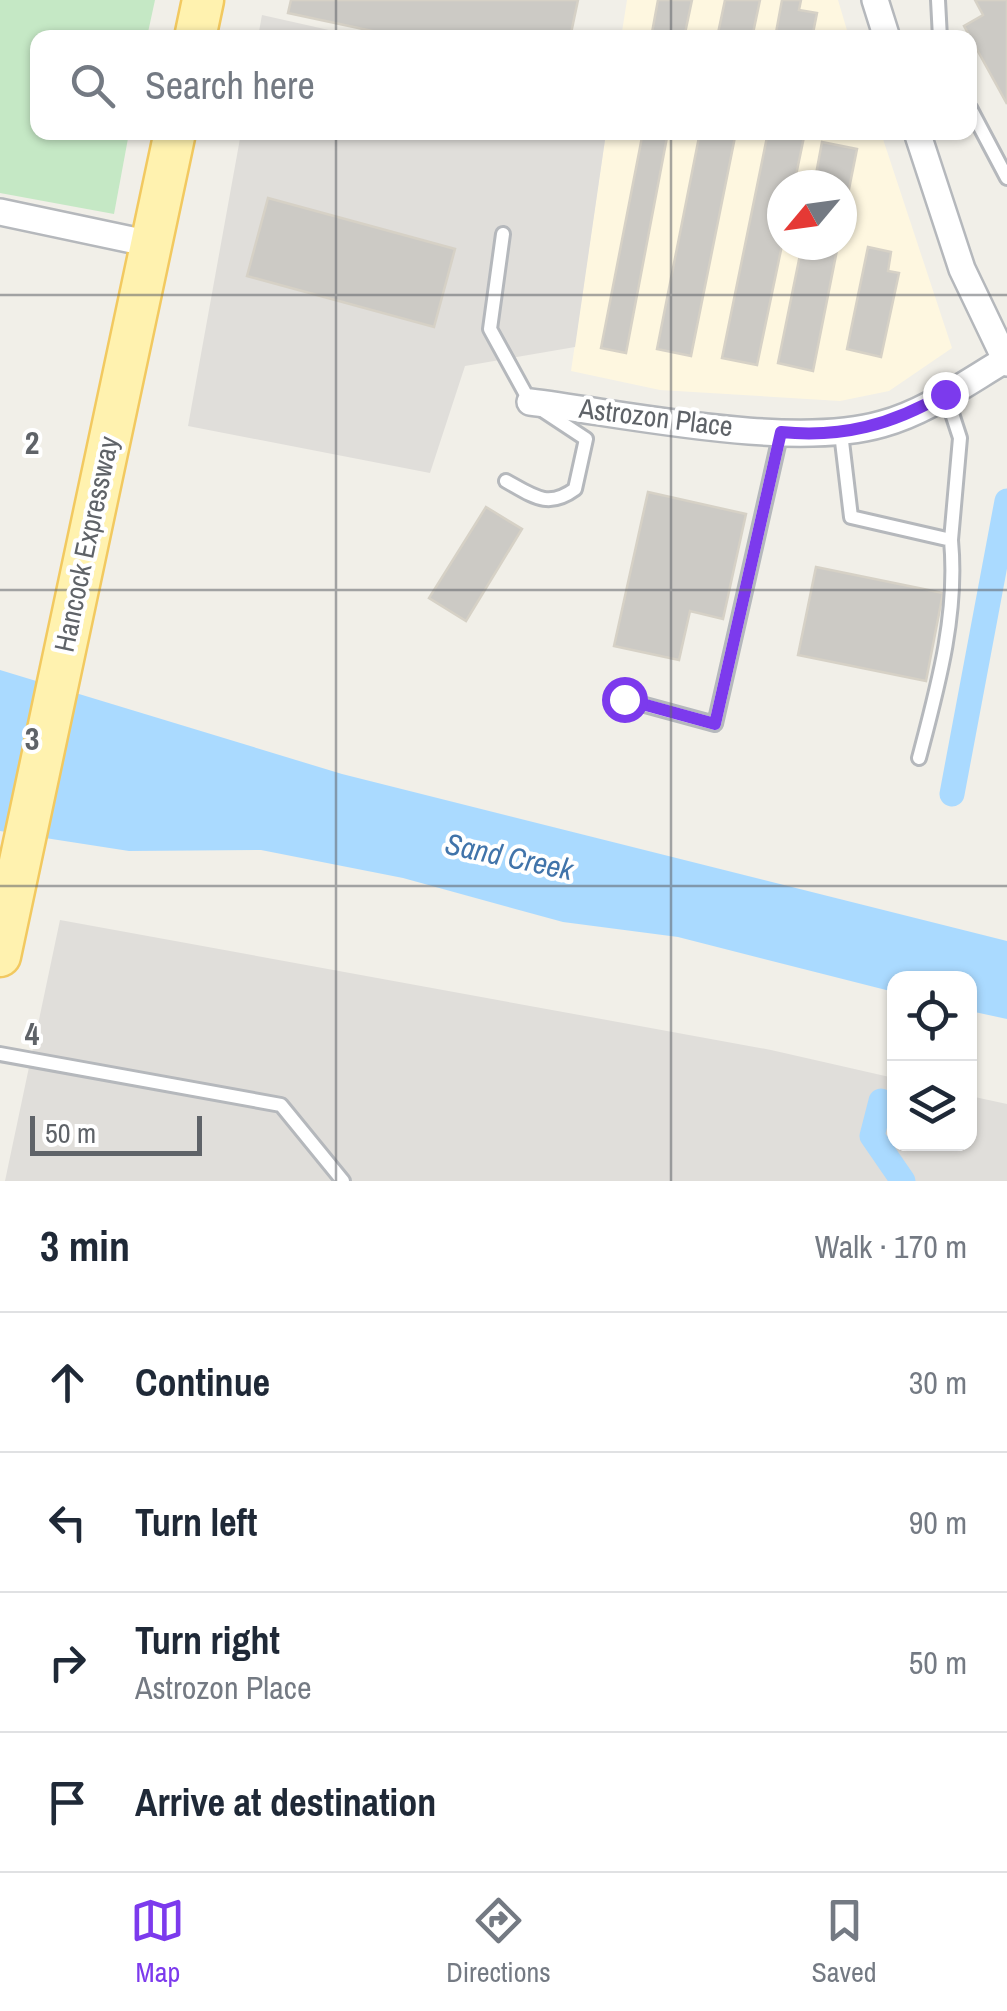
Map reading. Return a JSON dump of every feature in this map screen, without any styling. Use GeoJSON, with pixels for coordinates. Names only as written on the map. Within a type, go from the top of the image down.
{"type":"FeatureCollection","features":[{"type":"Feature","properties":{"kind":"main road"},"geometry":{"type":"LineString","coordinates":[[197,30],[204,0]]}},
{"type":"Feature","properties":{"kind":"main road","name":"Hancock Expressway"},"geometry":{"type":"LineString","coordinates":[[0,956],[173,140]]}},
{"type":"Feature","properties":{"kind":"street"},"geometry":{"type":"LineString","coordinates":[[874,0],[883,30]]}},
{"type":"Feature","properties":{"kind":"street"},"geometry":{"type":"LineString","coordinates":[[920,140],[962,270],[1006,362]]}},
{"type":"Feature","properties":{"kind":"street"},"geometry":{"type":"LineString","coordinates":[[0,212],[151,244]]}},
{"type":"Feature","properties":{"kind":"street","name":"Astrozon Place"},"geometry":{"type":"LineString","coordinates":[[530,402],[781,432],[841,432],[898,419],[1006,362]]}},
{"type":"Feature","properties":{"kind":"lane"},"geometry":{"type":"LineString","coordinates":[[938,0],[940,30]]}},
{"type":"Feature","properties":{"kind":"lane"},"geometry":{"type":"LineString","coordinates":[[977,121],[1007,178]]}},
{"type":"Feature","properties":{"kind":"lane"},"geometry":{"type":"LineString","coordinates":[[503,234],[490,329],[530,402],[586,439],[575,490],[560,500],[542,502],[506,481]]}},
{"type":"Feature","properties":{"kind":"lane"},"geometry":{"type":"LineString","coordinates":[[919,758],[938,687],[955,586],[951,540],[960,438],[945,394]]}},
{"type":"Feature","properties":{"kind":"lane"},"geometry":{"type":"LineString","coordinates":[[624,699],[715,724],[781,432]]}},
{"type":"Feature","properties":{"kind":"lane"},"geometry":{"type":"LineString","coordinates":[[841,432],[851,517],[951,540]]}},
{"type":"Feature","properties":{"kind":"lane"},"geometry":{"type":"LineString","coordinates":[[0,1054],[280,1105],[343,1181]]}},
{"type":"Feature","properties":{"kind":"shaded area"},"geometry":{"type":"Polygon","coordinates":[[[627,0],[838,0],[847,30],[622,30],[627,0]]]}},
{"type":"Feature","properties":{"kind":"shaded area"},"geometry":{"type":"Polygon","coordinates":[[[262,15],[329,30],[259,30],[262,15]]]}},
{"type":"Feature","properties":{"kind":"shaded area"},"geometry":{"type":"Polygon","coordinates":[[[240,140],[605,140],[575,347],[465,366],[430,473],[188,426],[240,140]]]}},
{"type":"Feature","properties":{"kind":"shaded area"},"geometry":{"type":"Polygon","coordinates":[[[605,140],[883,140],[952,348],[889,391],[840,401],[660,390],[571,371],[605,140]]]}},
{"type":"Feature","properties":{"kind":"shaded area"},"geometry":{"type":"Polygon","coordinates":[[[60,920],[771,1050],[887,1076],[887,1151],[977,1151],[977,1098],[1007,1104],[1007,1181],[5,1181],[60,920]]]}},
{"type":"Feature","properties":{"kind":"green space"},"geometry":{"type":"Polygon","coordinates":[[[0,0],[155,0],[149,30],[30,30],[30,140],[128,140],[114,214],[0,193],[0,0]]]}},
{"type":"Feature","properties":{"kind":"water","name":"Sand Creek"},"geometry":{"type":"Polygon","coordinates":[[[0,670],[342,774],[1007,941],[1007,1019],[977,1013],[977,971],[887,971],[887,990],[678,937],[563,922],[403,878],[261,850],[129,851],[0,831],[0,670]]]}},
{"type":"Feature","properties":{"kind":"building"},"geometry":{"type":"Polygon","coordinates":[[[291,0],[578,0],[572,30],[368,30],[288,13],[291,0]]]}},
{"type":"Feature","properties":{"kind":"building"},"geometry":{"type":"Polygon","coordinates":[[[658,0],[692,0],[686,30],[652,30],[658,0]]]}},
{"type":"Feature","properties":{"kind":"building"},"geometry":{"type":"Polygon","coordinates":[[[725,0],[760,0],[754,30],[719,30],[725,0]]]}},
{"type":"Feature","properties":{"kind":"building"},"geometry":{"type":"Polygon","coordinates":[[[782,0],[801,0],[799,10],[817,13],[814,30],[776,30],[782,0]]]}},
{"type":"Feature","properties":{"kind":"building"},"geometry":{"type":"Polygon","coordinates":[[[975,0],[1007,0],[1007,104],[977,50],[977,30],[966,30],[964,26],[983,15],[975,0]]]}},
{"type":"Feature","properties":{"kind":"building"},"geometry":{"type":"Polygon","coordinates":[[[641,140],[666,140],[626,353],[601,348],[641,140]]]}},
{"type":"Feature","properties":{"kind":"building"},"geometry":{"type":"Polygon","coordinates":[[[698,140],[734,140],[691,356],[657,349],[698,140]]]}},
{"type":"Feature","properties":{"kind":"building"},"geometry":{"type":"Polygon","coordinates":[[[766,140],[803,140],[797,170],[767,170],[767,260],[779,260],[757,365],[722,358],[766,140]]]}},
{"type":"Feature","properties":{"kind":"building"},"geometry":{"type":"Polygon","coordinates":[[[822,142],[857,149],[853,170],[817,170],[822,142]]]}},
{"type":"Feature","properties":{"kind":"building"},"geometry":{"type":"Polygon","coordinates":[[[268,198],[455,249],[434,327],[247,276],[268,198]]]}},
{"type":"Feature","properties":{"kind":"building"},"geometry":{"type":"Polygon","coordinates":[[[868,247],[891,252],[888,271],[899,273],[881,357],[847,349],[868,247]]]}},
{"type":"Feature","properties":{"kind":"building"},"geometry":{"type":"Polygon","coordinates":[[[799,260],[835,260],[813,371],[778,363],[799,260]]]}},
{"type":"Feature","properties":{"kind":"building"},"geometry":{"type":"Polygon","coordinates":[[[648,492],[746,514],[723,619],[690,611],[679,660],[614,646],[648,492]]]}},
{"type":"Feature","properties":{"kind":"building"},"geometry":{"type":"Polygon","coordinates":[[[486,507],[522,529],[466,621],[429,598],[486,507]]]}},
{"type":"Feature","properties":{"kind":"building"},"geometry":{"type":"Polygon","coordinates":[[[816,567],[943,593],[926,681],[798,655],[816,567]]]}},
{"type":"Feature","properties":{"kind":"waterway"},"geometry":{"type":"LineString","coordinates":[[952,794],[1007,501]]}},
{"type":"Feature","properties":{"kind":"waterway"},"geometry":{"type":"LineString","coordinates":[[881,1101],[872,1136],[903,1181]]}},
{"type":"Feature","properties":{"kind":"route"},"geometry":{"type":"LineString","coordinates":[[624,699],[715,724],[781,432],[832,434],[859,430],[913,413],[945,394]]}}]}
